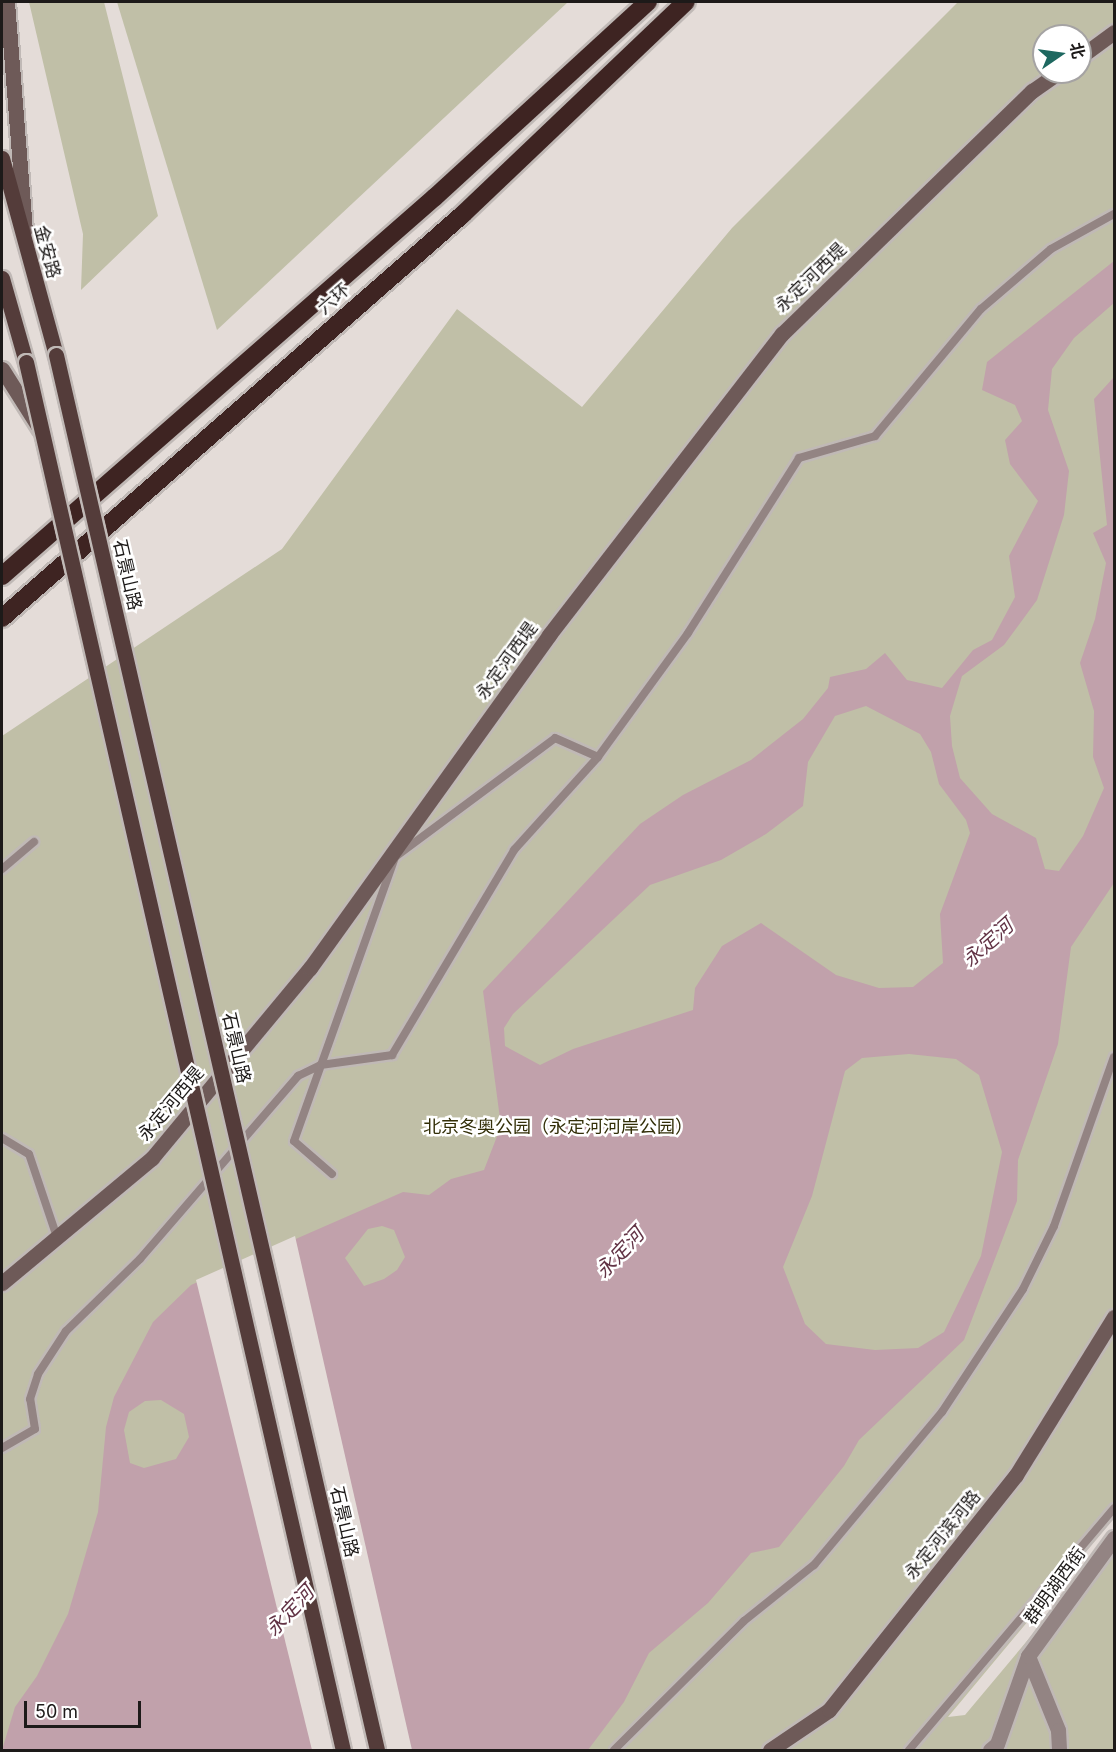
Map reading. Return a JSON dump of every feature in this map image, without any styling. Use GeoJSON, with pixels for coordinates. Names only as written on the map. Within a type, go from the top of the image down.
{"type":"FeatureCollection","features":[{"type":"Feature","properties":{"kind":"highway","name":"六环"},"geometry":{"type":"LineString","coordinates":[[2,576],[444,189],[648,2]]}},
{"type":"Feature","properties":{"kind":"highway","name":"六环"},"geometry":{"type":"LineString","coordinates":[[2,618],[462,215],[686,2]]}},
{"type":"Feature","properties":{"kind":"main road","name":"金安路"},"geometry":{"type":"LineString","coordinates":[[2,158],[56,355]]}},
{"type":"Feature","properties":{"kind":"main road"},"geometry":{"type":"LineString","coordinates":[[2,278],[26,362],[343,1750]]}},
{"type":"Feature","properties":{"kind":"main road","name":"石景山路"},"geometry":{"type":"LineString","coordinates":[[56,355],[376,1750]]}},
{"type":"Feature","properties":{"kind":"street"},"geometry":{"type":"LineString","coordinates":[[7,2],[26,250]]}},
{"type":"Feature","properties":{"kind":"street"},"geometry":{"type":"LineString","coordinates":[[1092,48],[1114,32]]}},
{"type":"Feature","properties":{"kind":"street","name":"永定河西堤"},"geometry":{"type":"LineString","coordinates":[[2,1283],[152,1158],[310,968],[392,857],[549,635],[782,334],[1032,91],[1042,84]]}},
{"type":"Feature","properties":{"kind":"street"},"geometry":{"type":"LineString","coordinates":[[2,369],[41,430]]}},
{"type":"Feature","properties":{"kind":"street","name":"永定河滨河路"},"geometry":{"type":"LineString","coordinates":[[770,1750],[829,1710],[1002,1493],[1114,1317]]}},
{"type":"Feature","properties":{"kind":"street","name":"群明湖西街"},"geometry":{"type":"LineString","coordinates":[[990,1750],[997,1744],[1028,1656],[1114,1538]]}},
{"type":"Feature","properties":{"kind":"street"},"geometry":{"type":"LineString","coordinates":[[1028,1656],[1058,1730],[1059,1750]]}},
{"type":"Feature","properties":{"kind":"lane"},"geometry":{"type":"LineString","coordinates":[[2,1448],[35,1429],[30,1399],[38,1374],[66,1332],[140,1259],[298,1076],[321,1065],[392,1055],[514,850],[598,757],[688,633],[800,458],[875,436],[981,309],[1051,249],[1114,214]]}},
{"type":"Feature","properties":{"kind":"lane"},"geometry":{"type":"LineString","coordinates":[[332,1174],[294,1141],[392,857],[555,738],[598,757]]}},
{"type":"Feature","properties":{"kind":"lane"},"geometry":{"type":"LineString","coordinates":[[2,869],[34,842]]}},
{"type":"Feature","properties":{"kind":"lane"},"geometry":{"type":"LineString","coordinates":[[614,1750],[744,1621],[814,1565],[942,1412],[1023,1289],[1044,1247],[1114,1058]]}},
{"type":"Feature","properties":{"kind":"lane"},"geometry":{"type":"LineString","coordinates":[[2,1138],[29,1154],[57,1238]]}},
{"type":"Feature","properties":{"kind":"lane"},"geometry":{"type":"LineString","coordinates":[[909,1750],[1114,1508]]}},
{"type":"Feature","properties":{"kind":"green space"},"geometry":{"type":"Polygon","coordinates":[[[29,2],[104,2],[158,216],[81,290],[83,234],[29,2]]]}},
{"type":"Feature","properties":{"kind":"green space"},"geometry":{"type":"Polygon","coordinates":[[[117,2],[568,2],[217,330],[117,2]]]}},
{"type":"Feature","properties":{"kind":"green space","name":"北京冬奥公园（永定河河岸公园）"},"geometry":{"type":"Polygon","coordinates":[[[958,2],[1114,2],[1114,1518],[948,1717],[965,1715],[1114,1537],[1114,1750],[2,1750],[2,736],[282,549],[457,309],[582,407],[732,228],[958,2]]]}},
{"type":"Feature","properties":{"kind":"water","name":"永定河"},"geometry":{"type":"Polygon","coordinates":[[[1114,261],[1114,303],[1074,338],[1052,369],[1048,410],[1069,471],[1064,515],[1037,600],[1004,645],[962,676],[950,716],[952,746],[960,778],[992,814],[1036,838],[1045,869],[1059,871],[1083,836],[1104,788],[1093,757],[1094,711],[1080,663],[1095,619],[1106,563],[1093,533],[1107,525],[1094,399],[1114,377],[1114,883],[1071,947],[1058,1044],[1018,1160],[1017,1201],[964,1340],[859,1440],[844,1466],[779,1547],[751,1553],[708,1603],[649,1653],[624,1702],[588,1750],[2,1750],[15,1707],[37,1676],[68,1614],[98,1512],[106,1427],[114,1397],[153,1322],[191,1285],[403,1192],[429,1195],[451,1179],[484,1170],[501,1126],[483,991],[640,824],[683,795],[751,760],[803,719],[828,688],[830,677],[866,669],[885,653],[907,680],[942,688],[973,650],[992,640],[1015,597],[1009,556],[1038,501],[1010,464],[1005,440],[1022,421],[1015,405],[982,390],[987,362],[1114,261]],[[866,706],[835,716],[808,762],[803,806],[766,834],[721,860],[650,885],[513,1014],[504,1028],[505,1046],[540,1065],[573,1049],[693,1010],[695,988],[722,946],[761,923],[836,975],[879,988],[913,987],[943,963],[940,914],[970,833],[966,820],[939,784],[931,752],[920,734],[866,706]],[[909,1054],[862,1058],[845,1071],[812,1196],[783,1267],[805,1324],[826,1344],[875,1350],[918,1348],[944,1332],[981,1256],[1002,1152],[979,1075],[956,1059],[909,1054]],[[382,1226],[368,1229],[345,1258],[364,1286],[384,1279],[397,1270],[405,1257],[394,1230],[382,1226]],[[161,1400],[145,1401],[129,1412],[124,1430],[130,1463],[144,1468],[176,1459],[189,1437],[184,1414],[161,1400]]]}},
{"type":"Feature","properties":{"kind":"pier"},"geometry":{"type":"Polygon","coordinates":[[[295,1236],[412,1750],[312,1750],[196,1280],[295,1236]]]}}]}
